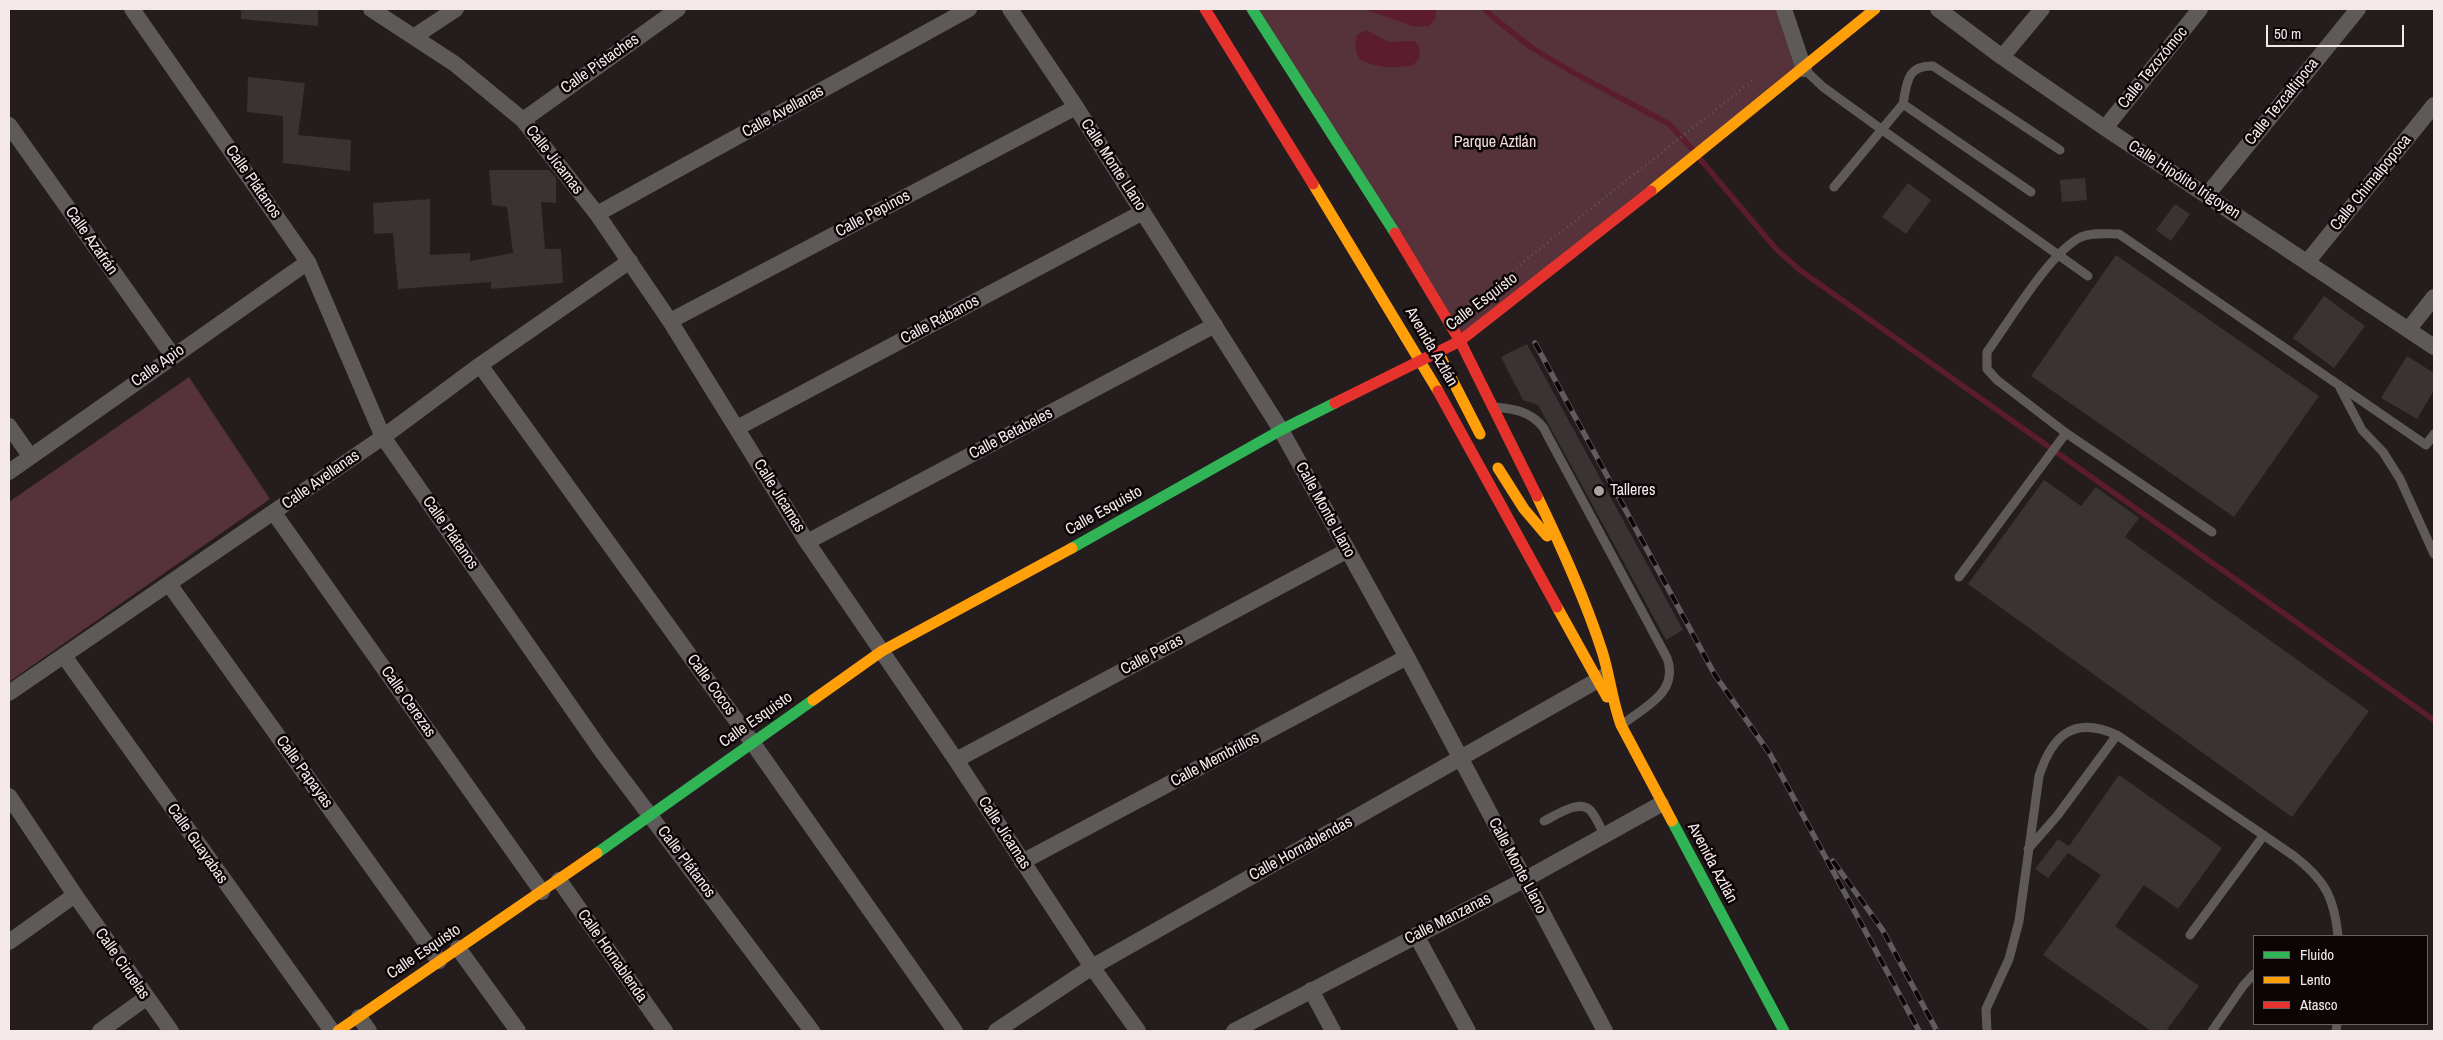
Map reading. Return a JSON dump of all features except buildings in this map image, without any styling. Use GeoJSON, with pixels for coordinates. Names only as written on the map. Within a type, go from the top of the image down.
{"type":"FeatureCollection","features":[{"type":"Feature","properties":{"kind":"main road","name":"Avenida Aztlán"},"geometry":{"type":"LineString","coordinates":[[1205,9],[1421,360],[1602,677]]}},
{"type":"Feature","properties":{"kind":"main road","name":"Avenida Aztlán"},"geometry":{"type":"LineString","coordinates":[[1252,9],[1425,280],[1460,341],[1562,548],[1602,677],[1621,725],[1661,804],[1784,1031]]}},
{"type":"Feature","properties":{"kind":"main road","name":"Calle Esquisto"},"geometry":{"type":"LineString","coordinates":[[338,1031],[542,892],[882,651],[1013,581],[1281,430],[1460,341],[1804,69],[1875,9]]}},
{"type":"Feature","properties":{"kind":"main road"},"geometry":{"type":"LineString","coordinates":[[1438,352],[1485,444]]}},
{"type":"Feature","properties":{"kind":"main road"},"geometry":{"type":"LineString","coordinates":[[1494,461],[1528,515],[1562,548]]}},
{"type":"Feature","properties":{"kind":"street","name":"Calle Plátanos"},"geometry":{"type":"LineString","coordinates":[[132,9],[308,262],[383,437],[603,753],[812,1031]]}},
{"type":"Feature","properties":{"kind":"street","name":"Calle Jícamas"},"geometry":{"type":"LineString","coordinates":[[371,9],[415,36],[479,82],[523,120],[597,214],[670,322],[807,542],[956,760],[1092,967],[1138,1031]]}},
{"type":"Feature","properties":{"kind":"street"},"geometry":{"type":"LineString","coordinates":[[415,36],[456,9]]}},
{"type":"Feature","properties":{"kind":"street","name":"Calle Pistaches"},"geometry":{"type":"LineString","coordinates":[[523,120],[678,9]]}},
{"type":"Feature","properties":{"kind":"street","name":"Calle Avellanas"},"geometry":{"type":"LineString","coordinates":[[597,214],[969,9]]}},
{"type":"Feature","properties":{"kind":"street","name":"Calle Monte Llano"},"geometry":{"type":"LineString","coordinates":[[1010,9],[1076,107],[1281,430],[1407,657],[1605,1031]]}},
{"type":"Feature","properties":{"kind":"street"},"geometry":{"type":"LineString","coordinates":[[1784,9],[1804,69]]}},
{"type":"Feature","properties":{"kind":"street","name":"Calle Hipólito Irigoyen"},"geometry":{"type":"LineString","coordinates":[[1938,9],[2002,57],[2105,128],[2308,261],[2434,347]]}},
{"type":"Feature","properties":{"kind":"street"},"geometry":{"type":"LineString","coordinates":[[2002,57],[2042,9]]}},
{"type":"Feature","properties":{"kind":"street","name":"Calle Tezozómoc"},"geometry":{"type":"LineString","coordinates":[[2105,128],[2200,9]]}},
{"type":"Feature","properties":{"kind":"street","name":"Calle Tezcaltipoca"},"geometry":{"type":"LineString","coordinates":[[2207,196],[2358,9]]}},
{"type":"Feature","properties":{"kind":"street","name":"Calle Chimalpopoca"},"geometry":{"type":"LineString","coordinates":[[2308,261],[2434,105]]}},
{"type":"Feature","properties":{"kind":"street","name":"Calle Pepinos"},"geometry":{"type":"LineString","coordinates":[[670,322],[1076,107]]}},
{"type":"Feature","properties":{"kind":"street","name":"Calle Azafrán"},"geometry":{"type":"LineString","coordinates":[[9,125],[173,356]]}},
{"type":"Feature","properties":{"kind":"street","name":"Calle Rábanos"},"geometry":{"type":"LineString","coordinates":[[737,428],[1143,212]]}},
{"type":"Feature","properties":{"kind":"street","name":"Calle Avellanas"},"geometry":{"type":"LineString","coordinates":[[9,693],[274,513],[383,437],[480,365],[630,261]]}},
{"type":"Feature","properties":{"kind":"street","name":"Calle Apio"},"geometry":{"type":"LineString","coordinates":[[9,472],[308,262]]}},
{"type":"Feature","properties":{"kind":"street"},"geometry":{"type":"LineString","coordinates":[[2408,330],[2434,297]]}},
{"type":"Feature","properties":{"kind":"street","name":"Calle Betabeles"},"geometry":{"type":"LineString","coordinates":[[807,542],[1215,326]]}},
{"type":"Feature","properties":{"kind":"street","name":"Calle Cocos"},"geometry":{"type":"LineString","coordinates":[[480,365],[752,742],[955,1031]]}},
{"type":"Feature","properties":{"kind":"street"},"geometry":{"type":"LineString","coordinates":[[9,426],[30,456]]}},
{"type":"Feature","properties":{"kind":"street","name":"Calle Cerezas"},"geometry":{"type":"LineString","coordinates":[[274,513],[542,892]]}},
{"type":"Feature","properties":{"kind":"street","name":"Calle Peras"},"geometry":{"type":"LineString","coordinates":[[956,760],[1348,550]]}},
{"type":"Feature","properties":{"kind":"street","name":"Calle Papayas"},"geometry":{"type":"LineString","coordinates":[[169,584],[439,961]]}},
{"type":"Feature","properties":{"kind":"street","name":"Calle Guayabas"},"geometry":{"type":"LineString","coordinates":[[64,656],[332,1031]]}},
{"type":"Feature","properties":{"kind":"street","name":"Calle Membrillos"},"geometry":{"type":"LineString","coordinates":[[1022,862],[1407,657]]}},
{"type":"Feature","properties":{"kind":"street","name":"Calle Hornablendas"},"geometry":{"type":"LineString","coordinates":[[996,1031],[1092,967],[1602,677]]}},
{"type":"Feature","properties":{"kind":"street","name":"Calle Ciruelas"},"geometry":{"type":"LineString","coordinates":[[9,796],[146,998],[171,1031]]}},
{"type":"Feature","properties":{"kind":"street","name":"Calle Manzanas"},"geometry":{"type":"LineString","coordinates":[[1234,1031],[1524,880],[1661,804]]}},
{"type":"Feature","properties":{"kind":"street","name":"Calle Hornablenda"},"geometry":{"type":"LineString","coordinates":[[559,880],[665,1031]]}},
{"type":"Feature","properties":{"kind":"street"},"geometry":{"type":"LineString","coordinates":[[9,942],[75,895]]}},
{"type":"Feature","properties":{"kind":"street"},"geometry":{"type":"LineString","coordinates":[[1416,935],[1468,1031]]}},
{"type":"Feature","properties":{"kind":"street"},"geometry":{"type":"LineString","coordinates":[[458,948],[518,1031]]}},
{"type":"Feature","properties":{"kind":"street"},"geometry":{"type":"LineString","coordinates":[[1311,990],[1333,1031]]}},
{"type":"Feature","properties":{"kind":"street"},"geometry":{"type":"LineString","coordinates":[[100,1031],[146,998]]}},
{"type":"Feature","properties":{"kind":"street"},"geometry":{"type":"LineString","coordinates":[[359,1016],[370,1031]]}},
{"type":"Feature","properties":{"kind":"lane"},"geometry":{"type":"LineString","coordinates":[[1834,187],[1903,104],[1908,80],[1914,70],[1923,66],[1933,66],[2060,150]]}},
{"type":"Feature","properties":{"kind":"lane"},"geometry":{"type":"LineString","coordinates":[[1804,69],[1823,87],[2088,276]]}},
{"type":"Feature","properties":{"kind":"lane"},"geometry":{"type":"LineString","coordinates":[[1903,104],[2031,192]]}},
{"type":"Feature","properties":{"kind":"lane"},"geometry":{"type":"LineString","coordinates":[[2212,532],[2066,432],[1997,380],[1986,369],[1987,352],[2057,254],[2081,237],[2098,233],[2119,234],[2426,445],[2434,434]]}},
{"type":"Feature","properties":{"kind":"lane"},"geometry":{"type":"LineString","coordinates":[[2338,386],[2362,430],[2383,452],[2400,478],[2434,554]]}},
{"type":"Feature","properties":{"kind":"lane"},"geometry":{"type":"LineString","coordinates":[[1494,407],[1523,411],[1536,419],[1543,427],[1667,658],[1671,672],[1667,687],[1621,725]]}},
{"type":"Feature","properties":{"kind":"lane"},"geometry":{"type":"LineString","coordinates":[[1959,577],[2066,432]]}},
{"type":"Feature","properties":{"kind":"lane"},"geometry":{"type":"LineString","coordinates":[[1987,1031],[1986,1009],[2009,959],[2019,921],[2040,776],[2045,759],[2060,736],[2075,730],[2093,727],[2117,735],[2314,872],[2332,900],[2338,935]]}},
{"type":"Feature","properties":{"kind":"lane"},"geometry":{"type":"LineString","coordinates":[[2028,850],[2057,816],[2117,735]]}},
{"type":"Feature","properties":{"kind":"lane"},"geometry":{"type":"LineString","coordinates":[[1544,821],[1573,807],[1582,807],[1589,810],[1605,835]]}},
{"type":"Feature","properties":{"kind":"lane"},"geometry":{"type":"LineString","coordinates":[[2190,935],[2264,836]]}},
{"type":"Feature","properties":{"kind":"lane"},"geometry":{"type":"LineString","coordinates":[[2212,1031],[2242,986],[2253,975]]}},
{"type":"Feature","properties":{"kind":"path"},"geometry":{"type":"LineString","coordinates":[[1449,321],[1758,76]]}},
{"type":"Feature","properties":{"kind":"green space","name":"Parque Aztlán"},"geometry":{"type":"Polygon","coordinates":[[[1251,9],[1785,9],[1804,69],[1460,341],[1251,9]]]}},
{"type":"Feature","properties":{"kind":"green space"},"geometry":{"type":"Polygon","coordinates":[[[189,377],[270,499],[9,682],[9,502],[189,377]]]}},
{"type":"Feature","properties":{"kind":"shaded area"},"geometry":{"type":"Polygon","coordinates":[[[1350,9],[1436,9],[1435,19],[1429,26],[1415,27],[1367,10],[1350,9]]]}},
{"type":"Feature","properties":{"kind":"shaded area"},"geometry":{"type":"Polygon","coordinates":[[[1366,30],[1389,42],[1414,41],[1420,48],[1419,59],[1413,65],[1392,67],[1379,66],[1359,59],[1355,47],[1357,35],[1366,30]]]}},
{"type":"Feature","properties":{"kind":"waterway"},"geometry":{"type":"LineString","coordinates":[[1485,9],[1532,48],[1669,124],[1694,151]]}},
{"type":"Feature","properties":{"kind":"waterway"},"geometry":{"type":"LineString","coordinates":[[1700,159],[1777,250],[1801,271],[2434,720]]}},
{"type":"Feature","properties":{"kind":"railway"},"geometry":{"type":"LineString","coordinates":[[1535,343],[1715,675],[1770,754],[1919,1031]]}},
{"type":"Feature","properties":{"kind":"railway"},"geometry":{"type":"LineString","coordinates":[[1833,861],[1882,929],[1937,1031]]}},
{"type":"Feature","properties":{"kind":"traffic: fast"},"geometry":{"type":"LineString","coordinates":[[1252,9],[1395,233]]}},
{"type":"Feature","properties":{"kind":"traffic: fast"},"geometry":{"type":"LineString","coordinates":[[1072,548],[1281,430],[1335,403]]}},
{"type":"Feature","properties":{"kind":"traffic: fast"},"geometry":{"type":"LineString","coordinates":[[597,853],[813,700]]}},
{"type":"Feature","properties":{"kind":"traffic: fast"},"geometry":{"type":"LineString","coordinates":[[1672,821],[1784,1031]]}},
{"type":"Feature","properties":{"kind":"traffic: slow"},"geometry":{"type":"LineString","coordinates":[[1651,191],[1875,9]]}},
{"type":"Feature","properties":{"kind":"traffic: slow"},"geometry":{"type":"LineString","coordinates":[[1313,184],[1438,391]]}},
{"type":"Feature","properties":{"kind":"traffic: slow"},"geometry":{"type":"LineString","coordinates":[[1438,352],[1480,434]]}},
{"type":"Feature","properties":{"kind":"traffic: slow"},"geometry":{"type":"LineString","coordinates":[[1498,468],[1524,509],[1547,536]]}},
{"type":"Feature","properties":{"kind":"traffic: slow"},"geometry":{"type":"LineString","coordinates":[[1537,496],[1588,611],[1605,660],[1615,707],[1621,725],[1672,821]]}},
{"type":"Feature","properties":{"kind":"traffic: slow"},"geometry":{"type":"LineString","coordinates":[[813,700],[882,651],[1072,548]]}},
{"type":"Feature","properties":{"kind":"traffic: slow"},"geometry":{"type":"LineString","coordinates":[[1557,607],[1607,697]]}},
{"type":"Feature","properties":{"kind":"traffic: slow"},"geometry":{"type":"LineString","coordinates":[[338,1031],[597,853]]}},
{"type":"Feature","properties":{"kind":"traffic: jam"},"geometry":{"type":"LineString","coordinates":[[1205,9],[1313,184]]}},
{"type":"Feature","properties":{"kind":"traffic: jam"},"geometry":{"type":"LineString","coordinates":[[1335,403],[1460,341],[1651,191]]}},
{"type":"Feature","properties":{"kind":"traffic: jam"},"geometry":{"type":"LineString","coordinates":[[1395,233],[1460,341],[1537,496]]}},
{"type":"Feature","properties":{"kind":"traffic: jam"},"geometry":{"type":"LineString","coordinates":[[1438,391],[1557,607]]}},
{"type":"Feature","properties":{"kind":"place","name":"Talleres"},"geometry":{"type":"Point","coordinates":[1599,491]}}]}
